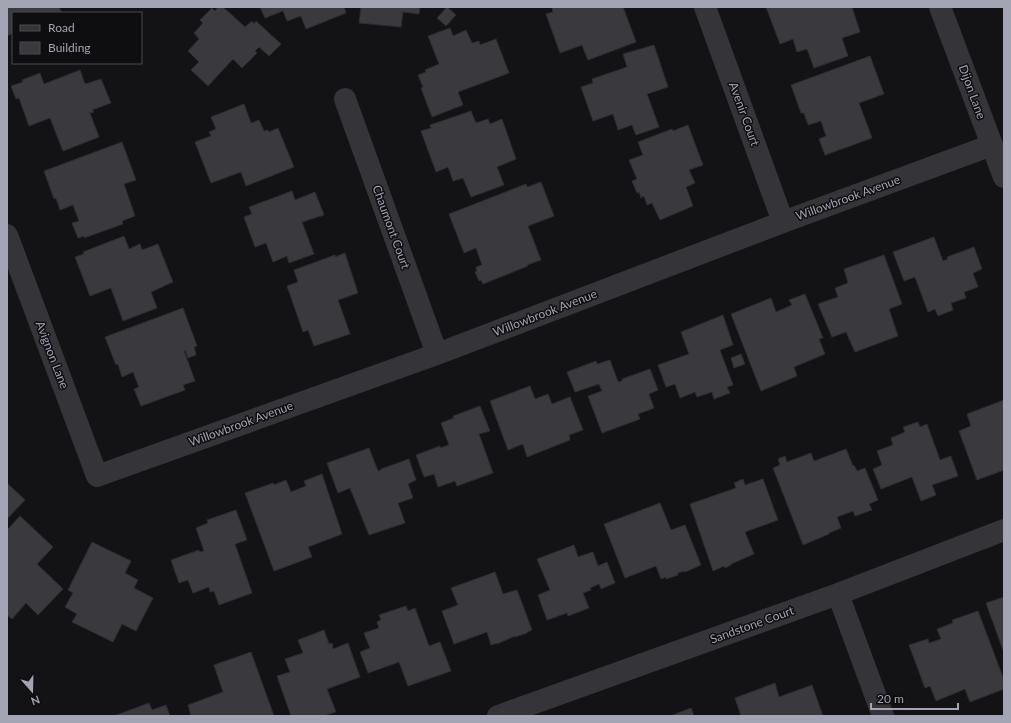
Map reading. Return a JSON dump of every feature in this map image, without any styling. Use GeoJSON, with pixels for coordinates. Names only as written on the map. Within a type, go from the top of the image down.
{"type":"FeatureCollection","features":[{"type":"Feature","properties":{"kind":"street","name":"Avenir Court"},"geometry":{"type":"LineString","coordinates":[[705,7],[783,222]]}},
{"type":"Feature","properties":{"kind":"street","name":"Dijon Lane"},"geometry":{"type":"LineString","coordinates":[[940,7],[1004,177]]}},
{"type":"Feature","properties":{"kind":"street","name":"Chaumont Court"},"geometry":{"type":"LineString","coordinates":[[345,99],[437,354]]}},
{"type":"Feature","properties":{"kind":"street","name":"Willowbrook Avenue"},"geometry":{"type":"LineString","coordinates":[[97,476],[437,354],[783,222],[992,145]]}},
{"type":"Feature","properties":{"kind":"street","name":"Avignon Lane"},"geometry":{"type":"LineString","coordinates":[[7,235],[97,476]]}},
{"type":"Feature","properties":{"kind":"street","name":"Sandstone Court"},"geometry":{"type":"LineString","coordinates":[[498,716],[838,594],[1004,530]]}},
{"type":"Feature","properties":{"kind":"street"},"geometry":{"type":"LineString","coordinates":[[838,594],[883,716]]}},
{"type":"Feature","properties":{"kind":"building"},"geometry":{"type":"Polygon","coordinates":[[[7,7],[59,7],[62,12],[12,12],[12,34],[7,36],[7,7]]]}},
{"type":"Feature","properties":{"kind":"building"},"geometry":{"type":"Polygon","coordinates":[[[218,7],[223,7],[245,27],[252,21],[254,24],[256,21],[281,44],[269,56],[259,47],[255,51],[257,53],[242,68],[233,59],[208,86],[191,70],[199,62],[188,51],[199,39],[194,33],[203,23],[200,20],[212,8],[215,11],[218,7]]]}},
{"type":"Feature","properties":{"kind":"building"},"geometry":{"type":"Polygon","coordinates":[[[260,7],[344,7],[346,13],[306,29],[301,16],[287,21],[283,11],[265,18],[260,7]]]}},
{"type":"Feature","properties":{"kind":"building"},"geometry":{"type":"Polygon","coordinates":[[[361,7],[420,7],[419,14],[403,12],[401,27],[359,23],[361,7]]]}},
{"type":"Feature","properties":{"kind":"building"},"geometry":{"type":"Polygon","coordinates":[[[447,7],[456,15],[446,26],[437,18],[447,7]]]}},
{"type":"Feature","properties":{"kind":"building"},"geometry":{"type":"Polygon","coordinates":[[[552,7],[623,7],[636,42],[588,60],[582,45],[560,53],[546,14],[553,12],[552,7]]]}},
{"type":"Feature","properties":{"kind":"building"},"geometry":{"type":"Polygon","coordinates":[[[766,7],[852,7],[860,32],[842,38],[848,56],[814,68],[807,49],[797,52],[793,39],[780,44],[766,7]]]}},
{"type":"Feature","properties":{"kind":"building"},"geometry":{"type":"Polygon","coordinates":[[[450,28],[453,36],[466,30],[472,43],[479,41],[480,45],[496,39],[509,73],[458,92],[463,105],[432,117],[421,88],[423,87],[418,75],[439,64],[428,36],[450,28]]]}},
{"type":"Feature","properties":{"kind":"building"},"geometry":{"type":"Polygon","coordinates":[[[654,45],[668,87],[647,94],[659,127],[636,135],[632,125],[618,130],[613,114],[593,121],[581,87],[593,83],[592,79],[627,67],[623,54],[654,45]]]}},
{"type":"Feature","properties":{"kind":"building"},"geometry":{"type":"Polygon","coordinates":[[[870,56],[884,94],[859,103],[872,138],[825,155],[819,139],[826,136],[821,121],[808,125],[804,113],[801,113],[791,85],[870,56]]]}},
{"type":"Feature","properties":{"kind":"building"},"geometry":{"type":"Polygon","coordinates":[[[80,70],[85,84],[101,79],[111,103],[92,110],[94,112],[90,113],[99,137],[63,151],[50,118],[29,126],[19,98],[16,99],[11,86],[23,82],[22,80],[40,73],[44,84],[80,70]]]}},
{"type":"Feature","properties":{"kind":"building"},"geometry":{"type":"Polygon","coordinates":[[[244,104],[251,123],[259,120],[264,131],[268,130],[269,132],[278,128],[294,167],[246,186],[241,172],[211,183],[195,142],[211,136],[209,132],[216,129],[211,117],[244,104]]]}},
{"type":"Feature","properties":{"kind":"building"},"geometry":{"type":"Polygon","coordinates":[[[471,111],[476,123],[488,119],[490,124],[502,119],[516,159],[497,167],[504,185],[471,197],[463,178],[453,181],[448,167],[436,172],[421,131],[431,128],[430,125],[471,111]]]}},
{"type":"Feature","properties":{"kind":"building"},"geometry":{"type":"Polygon","coordinates":[[[688,125],[703,165],[689,170],[695,183],[686,187],[693,206],[660,220],[652,203],[647,205],[644,196],[641,198],[639,192],[637,193],[632,181],[637,179],[629,160],[643,155],[638,142],[672,129],[673,131],[688,125]]]}},
{"type":"Feature","properties":{"kind":"building"},"geometry":{"type":"Polygon","coordinates":[[[122,142],[136,180],[124,184],[135,216],[122,221],[123,224],[84,238],[84,236],[78,238],[72,223],[79,221],[73,205],[60,210],[56,198],[54,199],[44,171],[122,142]]]}},
{"type":"Feature","properties":{"kind":"building"},"geometry":{"type":"Polygon","coordinates":[[[541,182],[554,216],[528,226],[541,260],[483,284],[481,280],[479,281],[475,272],[477,271],[476,267],[482,265],[476,248],[464,253],[449,214],[526,184],[527,187],[541,182]]]}},
{"type":"Feature","properties":{"kind":"building"},"geometry":{"type":"Polygon","coordinates":[[[292,191],[295,200],[315,192],[324,215],[302,222],[314,254],[289,263],[287,256],[273,262],[266,243],[255,247],[244,217],[252,214],[249,207],[292,191]]]}},
{"type":"Feature","properties":{"kind":"building"},"geometry":{"type":"Polygon","coordinates":[[[124,236],[129,249],[140,244],[142,250],[158,244],[173,282],[151,292],[157,308],[123,321],[111,288],[90,296],[75,257],[84,254],[83,252],[124,236]]]}},
{"type":"Feature","properties":{"kind":"building"},"geometry":{"type":"Polygon","coordinates":[[[934,237],[943,261],[948,259],[947,257],[974,247],[982,269],[973,273],[978,287],[964,292],[966,298],[951,303],[953,310],[938,316],[935,309],[928,312],[915,277],[904,281],[893,252],[934,237]]]}},
{"type":"Feature","properties":{"kind":"building"},"geometry":{"type":"Polygon","coordinates":[[[345,253],[358,293],[338,300],[350,334],[314,346],[308,330],[303,332],[287,286],[298,282],[294,270],[335,255],[335,257],[345,253]]]}},
{"type":"Feature","properties":{"kind":"building"},"geometry":{"type":"Polygon","coordinates":[[[884,255],[902,304],[889,309],[898,336],[855,352],[846,332],[832,337],[818,304],[838,297],[835,288],[848,283],[844,269],[884,255]]]}},
{"type":"Feature","properties":{"kind":"building"},"geometry":{"type":"Polygon","coordinates":[[[805,294],[823,338],[819,339],[825,354],[794,367],[797,376],[761,391],[731,314],[771,298],[776,312],[792,305],[789,300],[805,294]]]}},
{"type":"Feature","properties":{"kind":"building"},"geometry":{"type":"Polygon","coordinates":[[[183,308],[197,346],[194,347],[196,355],[188,358],[185,350],[184,351],[195,381],[183,385],[185,390],[141,406],[134,389],[139,387],[133,372],[122,377],[118,364],[116,365],[105,337],[183,308]]]}},
{"type":"Feature","properties":{"kind":"building"},"geometry":{"type":"Polygon","coordinates":[[[723,315],[733,345],[720,350],[733,385],[727,387],[730,393],[714,399],[712,392],[697,397],[695,392],[680,398],[675,384],[666,387],[658,365],[689,354],[681,332],[723,315]]]}},
{"type":"Feature","properties":{"kind":"building"},"geometry":{"type":"Polygon","coordinates":[[[741,354],[745,364],[734,368],[731,358],[741,354]]]}},
{"type":"Feature","properties":{"kind":"building"},"geometry":{"type":"Polygon","coordinates":[[[610,360],[618,382],[622,381],[622,379],[650,369],[658,390],[649,394],[654,408],[638,414],[640,419],[602,433],[588,396],[602,391],[599,384],[575,392],[567,372],[596,361],[597,364],[610,360]]]}},
{"type":"Feature","properties":{"kind":"building"},"geometry":{"type":"Polygon","coordinates":[[[530,386],[535,399],[548,394],[552,404],[570,397],[583,430],[569,435],[570,440],[527,457],[523,444],[508,450],[490,401],[530,386]]]}},
{"type":"Feature","properties":{"kind":"building"},"geometry":{"type":"Polygon","coordinates":[[[1004,400],[1004,470],[977,480],[959,431],[971,426],[967,414],[1004,400]]]}},
{"type":"Feature","properties":{"kind":"building"},"geometry":{"type":"Polygon","coordinates":[[[480,406],[490,431],[479,434],[493,473],[457,486],[455,481],[438,487],[434,474],[424,477],[416,455],[440,446],[440,448],[449,445],[441,423],[454,418],[453,416],[480,406]]]}},
{"type":"Feature","properties":{"kind":"building"},"geometry":{"type":"Polygon","coordinates":[[[918,422],[920,427],[927,424],[940,460],[951,456],[958,476],[932,485],[936,495],[921,501],[912,477],[881,489],[873,469],[882,465],[877,451],[893,445],[891,438],[905,432],[903,427],[918,422]]]}},
{"type":"Feature","properties":{"kind":"building"},"geometry":{"type":"Polygon","coordinates":[[[369,448],[378,471],[409,459],[416,480],[408,484],[413,498],[398,503],[405,523],[369,535],[350,488],[338,493],[327,463],[369,448]]]}},
{"type":"Feature","properties":{"kind":"building"},"geometry":{"type":"Polygon","coordinates":[[[846,449],[853,466],[854,465],[857,471],[865,468],[878,500],[869,504],[872,510],[855,516],[853,511],[837,517],[841,528],[803,545],[773,468],[780,465],[778,459],[785,456],[787,462],[811,453],[814,461],[846,449]]]}},
{"type":"Feature","properties":{"kind":"building"},"geometry":{"type":"Polygon","coordinates":[[[322,474],[342,534],[308,547],[312,557],[274,571],[245,493],[286,480],[291,492],[306,486],[304,481],[322,474]]]}},
{"type":"Feature","properties":{"kind":"building"},"geometry":{"type":"Polygon","coordinates":[[[743,479],[745,485],[763,479],[778,520],[745,532],[754,554],[725,568],[724,566],[713,571],[690,504],[736,488],[734,483],[743,479]]]}},
{"type":"Feature","properties":{"kind":"building"},"geometry":{"type":"Polygon","coordinates":[[[7,483],[25,500],[7,519],[7,483]]]}},
{"type":"Feature","properties":{"kind":"building"},"geometry":{"type":"Polygon","coordinates":[[[660,503],[671,530],[685,525],[701,565],[666,579],[666,577],[661,579],[656,566],[625,578],[604,524],[660,503]]]}},
{"type":"Feature","properties":{"kind":"building"},"geometry":{"type":"Polygon","coordinates":[[[236,510],[247,540],[235,544],[252,593],[219,605],[214,591],[210,592],[209,587],[193,593],[188,580],[179,583],[171,560],[199,550],[200,552],[204,551],[196,528],[208,523],[207,520],[236,510]]]}},
{"type":"Feature","properties":{"kind":"building"},"geometry":{"type":"Polygon","coordinates":[[[20,516],[53,547],[37,564],[63,589],[38,615],[26,603],[12,619],[7,615],[7,530],[20,516]]]}},
{"type":"Feature","properties":{"kind":"building"},"geometry":{"type":"Polygon","coordinates":[[[92,542],[131,561],[125,573],[138,580],[134,588],[153,598],[136,631],[122,624],[113,642],[72,622],[77,614],[65,607],[73,593],[68,590],[92,542]]]}},
{"type":"Feature","properties":{"kind":"building"},"geometry":{"type":"Polygon","coordinates":[[[574,545],[578,557],[593,552],[598,566],[607,562],[615,583],[601,589],[599,584],[590,588],[591,590],[583,593],[589,608],[568,616],[567,613],[547,620],[538,595],[550,590],[537,559],[574,545]]]}},
{"type":"Feature","properties":{"kind":"building"},"geometry":{"type":"Polygon","coordinates":[[[495,572],[503,594],[517,590],[532,630],[497,644],[491,645],[487,632],[454,644],[442,611],[458,605],[451,588],[495,572]]]}},
{"type":"Feature","properties":{"kind":"building"},"geometry":{"type":"Polygon","coordinates":[[[1004,597],[1004,653],[986,603],[1004,597]]]}},
{"type":"Feature","properties":{"kind":"building"},"geometry":{"type":"Polygon","coordinates":[[[406,606],[408,611],[415,608],[429,646],[440,642],[451,671],[408,686],[399,662],[368,673],[360,652],[370,648],[364,633],[379,628],[377,622],[381,620],[379,615],[406,606]]]}},
{"type":"Feature","properties":{"kind":"building"},"geometry":{"type":"Polygon","coordinates":[[[978,611],[1004,680],[1004,689],[970,702],[965,689],[936,701],[930,686],[925,688],[909,645],[928,639],[929,643],[941,639],[937,629],[953,623],[952,620],[978,611]]]}},
{"type":"Feature","properties":{"kind":"building"},"geometry":{"type":"Polygon","coordinates":[[[324,630],[329,644],[332,643],[333,649],[348,643],[360,677],[327,689],[336,712],[323,716],[291,716],[277,676],[290,672],[285,659],[303,653],[298,640],[324,630]]]}},
{"type":"Feature","properties":{"kind":"building"},"geometry":{"type":"Polygon","coordinates":[[[251,652],[274,716],[191,716],[188,705],[223,692],[214,665],[251,652]]]}},
{"type":"Feature","properties":{"kind":"building"},"geometry":{"type":"Polygon","coordinates":[[[775,683],[779,697],[812,685],[823,716],[741,716],[735,698],[775,683]]]}},
{"type":"Feature","properties":{"kind":"building"},"geometry":{"type":"Polygon","coordinates":[[[149,703],[152,710],[166,705],[170,716],[114,716],[149,703]]]}},
{"type":"Feature","properties":{"kind":"building"},"geometry":{"type":"Polygon","coordinates":[[[691,708],[694,716],[670,716],[691,708]]]}}]}
